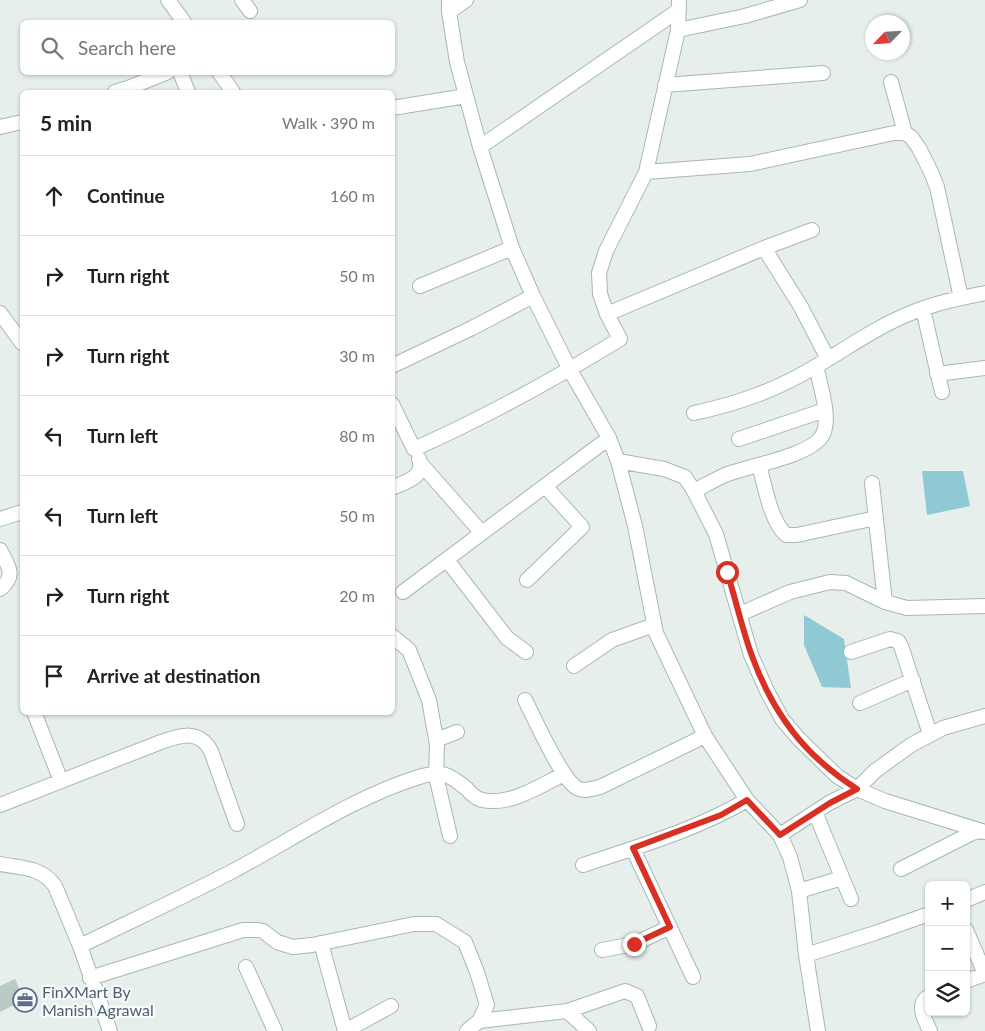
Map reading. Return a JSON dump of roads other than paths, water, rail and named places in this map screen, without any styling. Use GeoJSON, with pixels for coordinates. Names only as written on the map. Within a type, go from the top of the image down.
{"type":"FeatureCollection","features":[{"type":"Feature","properties":{"kind":"street"},"geometry":{"type":"LineString","coordinates":[[168,0],[183,20]]}},
{"type":"Feature","properties":{"kind":"street"},"geometry":{"type":"LineString","coordinates":[[466,0],[449,6],[457,62],[480,147],[512,248],[532,296],[608,438],[618,461],[634,526],[654,626],[670,664],[690,701],[705,736],[747,800],[780,835],[790,857],[799,890],[806,955],[818,1031]]}},
{"type":"Feature","properties":{"kind":"street"},"geometry":{"type":"LineString","coordinates":[[678,30],[745,16],[800,0]]}},
{"type":"Feature","properties":{"kind":"street"},"geometry":{"type":"LineString","coordinates":[[414,449],[472,423],[570,370],[620,339],[607,314],[600,294],[600,273],[606,251],[646,172],[678,30],[679,5]]}},
{"type":"Feature","properties":{"kind":"street"},"geometry":{"type":"LineString","coordinates":[[480,147],[679,5]]}},
{"type":"Feature","properties":{"kind":"street"},"geometry":{"type":"LineString","coordinates":[[665,85],[823,73]]}},
{"type":"Feature","properties":{"kind":"street"},"geometry":{"type":"LineString","coordinates":[[126,90],[161,75]]}},
{"type":"Feature","properties":{"kind":"street"},"geometry":{"type":"LineString","coordinates":[[181,75],[187,90]]}},
{"type":"Feature","properties":{"kind":"street"},"geometry":{"type":"LineString","coordinates":[[221,75],[232,90]]}},
{"type":"Feature","properties":{"kind":"street"},"geometry":{"type":"LineString","coordinates":[[891,82],[905,133]]}},
{"type":"Feature","properties":{"kind":"street"},"geometry":{"type":"LineString","coordinates":[[395,108],[466,96]]}},
{"type":"Feature","properties":{"kind":"street"},"geometry":{"type":"LineString","coordinates":[[0,127],[20,122]]}},
{"type":"Feature","properties":{"kind":"street"},"geometry":{"type":"LineString","coordinates":[[646,172],[750,164],[884,135],[905,133],[911,137],[919,148],[937,187],[961,298]]}},
{"type":"Feature","properties":{"kind":"street"},"geometry":{"type":"LineString","coordinates":[[607,314],[764,248],[812,230]]}},
{"type":"Feature","properties":{"kind":"street"},"geometry":{"type":"LineString","coordinates":[[420,286],[512,248]]}},
{"type":"Feature","properties":{"kind":"street"},"geometry":{"type":"LineString","coordinates":[[694,491],[725,475],[792,455],[810,447],[823,434],[826,423],[822,363],[801,307],[764,248]]}},
{"type":"Feature","properties":{"kind":"street"},"geometry":{"type":"LineString","coordinates":[[694,413],[741,402],[774,388],[822,363],[888,324],[922,309],[985,293]]}},
{"type":"Feature","properties":{"kind":"street"},"geometry":{"type":"LineString","coordinates":[[395,365],[472,328],[532,296]]}},
{"type":"Feature","properties":{"kind":"street"},"geometry":{"type":"LineString","coordinates":[[922,309],[942,392]]}},
{"type":"Feature","properties":{"kind":"street"},"geometry":{"type":"LineString","coordinates":[[0,313],[20,340]]}},
{"type":"Feature","properties":{"kind":"street"},"geometry":{"type":"LineString","coordinates":[[938,374],[985,368]]}},
{"type":"Feature","properties":{"kind":"street"},"geometry":{"type":"LineString","coordinates":[[395,410],[421,464],[482,533]]}},
{"type":"Feature","properties":{"kind":"street"},"geometry":{"type":"LineString","coordinates":[[739,439],[825,410]]}},
{"type":"Feature","properties":{"kind":"street"},"geometry":{"type":"LineString","coordinates":[[403,592],[608,438]]}},
{"type":"Feature","properties":{"kind":"street"},"geometry":{"type":"LineString","coordinates":[[618,461],[664,469],[685,477],[716,534],[751,655],[767,691],[782,718],[798,738],[837,776],[857,789],[885,801],[984,832]]}},
{"type":"Feature","properties":{"kind":"street"},"geometry":{"type":"LineString","coordinates":[[395,487],[419,474],[421,464]]}},
{"type":"Feature","properties":{"kind":"street"},"geometry":{"type":"LineString","coordinates":[[759,465],[775,519],[780,529],[786,534],[797,535],[876,518]]}},
{"type":"Feature","properties":{"kind":"street"},"geometry":{"type":"LineString","coordinates":[[872,483],[885,602]]}},
{"type":"Feature","properties":{"kind":"street"},"geometry":{"type":"LineString","coordinates":[[527,580],[582,527],[545,486]]}},
{"type":"Feature","properties":{"kind":"street"},"geometry":{"type":"LineString","coordinates":[[0,519],[20,513]]}},
{"type":"Feature","properties":{"kind":"street"},"geometry":{"type":"LineString","coordinates":[[0,550],[10,570],[10,574],[6,584],[0,589]]}},
{"type":"Feature","properties":{"kind":"street"},"geometry":{"type":"LineString","coordinates":[[447,560],[507,638],[526,652]]}},
{"type":"Feature","properties":{"kind":"street"},"geometry":{"type":"LineString","coordinates":[[740,614],[790,592],[830,582],[846,583],[885,602],[907,608],[985,606]]}},
{"type":"Feature","properties":{"kind":"street"},"geometry":{"type":"LineString","coordinates":[[574,666],[612,640],[654,626]]}},
{"type":"Feature","properties":{"kind":"street"},"geometry":{"type":"LineString","coordinates":[[395,638],[409,650],[429,700],[436,740],[436,772],[450,836]]}},
{"type":"Feature","properties":{"kind":"street"},"geometry":{"type":"LineString","coordinates":[[851,652],[895,639],[901,646],[930,734]]}},
{"type":"Feature","properties":{"kind":"street"},"geometry":{"type":"LineString","coordinates":[[860,703],[913,680]]}},
{"type":"Feature","properties":{"kind":"street"},"geometry":{"type":"LineString","coordinates":[[525,700],[564,774],[575,788],[581,790],[600,787],[705,736]]}},
{"type":"Feature","properties":{"kind":"street"},"geometry":{"type":"LineString","coordinates":[[35,715],[61,781]]}},
{"type":"Feature","properties":{"kind":"street"},"geometry":{"type":"LineString","coordinates":[[780,835],[815,812],[857,789],[898,754],[930,734],[960,722],[985,716]]}},
{"type":"Feature","properties":{"kind":"street"},"geometry":{"type":"LineString","coordinates":[[436,740],[457,732]]}},
{"type":"Feature","properties":{"kind":"street"},"geometry":{"type":"LineString","coordinates":[[0,805],[167,740],[194,736],[207,743],[211,751],[237,824]]}},
{"type":"Feature","properties":{"kind":"street"},"geometry":{"type":"LineString","coordinates":[[80,946],[226,874],[344,808],[417,778],[436,772],[448,775],[458,781],[475,797],[483,800],[493,800],[523,794],[564,774]]}},
{"type":"Feature","properties":{"kind":"street"},"geometry":{"type":"LineString","coordinates":[[584,865],[714,818],[747,800]]}},
{"type":"Feature","properties":{"kind":"street"},"geometry":{"type":"LineString","coordinates":[[815,812],[851,899]]}},
{"type":"Feature","properties":{"kind":"street"},"geometry":{"type":"LineString","coordinates":[[901,869],[972,833],[984,832]]}},
{"type":"Feature","properties":{"kind":"street"},"geometry":{"type":"LineString","coordinates":[[633,848],[693,977]]}},
{"type":"Feature","properties":{"kind":"street"},"geometry":{"type":"LineString","coordinates":[[0,864],[41,872],[49,878],[60,896],[80,946],[110,1031]]}},
{"type":"Feature","properties":{"kind":"street"},"geometry":{"type":"LineString","coordinates":[[799,890],[842,878]]}},
{"type":"Feature","properties":{"kind":"street"},"geometry":{"type":"LineString","coordinates":[[970,898],[985,892]]}},
{"type":"Feature","properties":{"kind":"street"},"geometry":{"type":"LineString","coordinates":[[806,955],[925,915]]}},
{"type":"Feature","properties":{"kind":"street"},"geometry":{"type":"LineString","coordinates":[[90,978],[243,930],[252,929],[263,932],[285,946],[298,947],[321,944],[414,924],[436,924],[465,942],[487,1005],[479,1021],[467,1031]]}},
{"type":"Feature","properties":{"kind":"street"},"geometry":{"type":"LineString","coordinates":[[602,950],[634,944],[670,927]]}},
{"type":"Feature","properties":{"kind":"street"},"geometry":{"type":"LineString","coordinates":[[970,939],[985,974],[970,980]]}},
{"type":"Feature","properties":{"kind":"street"},"geometry":{"type":"LineString","coordinates":[[321,944],[344,1031]]}},
{"type":"Feature","properties":{"kind":"street"},"geometry":{"type":"LineString","coordinates":[[246,967],[275,1031]]}},
{"type":"Feature","properties":{"kind":"street"},"geometry":{"type":"LineString","coordinates":[[479,1021],[566,1011],[625,991],[637,996],[650,1026]]}},
{"type":"Feature","properties":{"kind":"street"},"geometry":{"type":"LineString","coordinates":[[925,999],[921,1006],[930,1031]]}},
{"type":"Feature","properties":{"kind":"street"},"geometry":{"type":"LineString","coordinates":[[344,1031],[391,1006]]}},
{"type":"Feature","properties":{"kind":"street"},"geometry":{"type":"LineString","coordinates":[[566,1011],[589,1031]]}},
{"type":"Feature","properties":{"kind":"street"},"geometry":{"type":"LineString","coordinates":[[344,1031],[376,1021]]}},
{"type":"Feature","properties":{"kind":"water"},"geometry":{"type":"Polygon","coordinates":[[[922,471],[963,471],[970,506],[927,515],[922,471]]]}},
{"type":"Feature","properties":{"kind":"water"},"geometry":{"type":"Polygon","coordinates":[[[804,615],[844,639],[851,688],[822,687],[804,645],[804,615]]]}},
{"type":"Feature","properties":{"kind":"place","name":"FinXMart By Manish Agrawal"},"geometry":{"type":"Point","coordinates":[25,1000]}}]}
